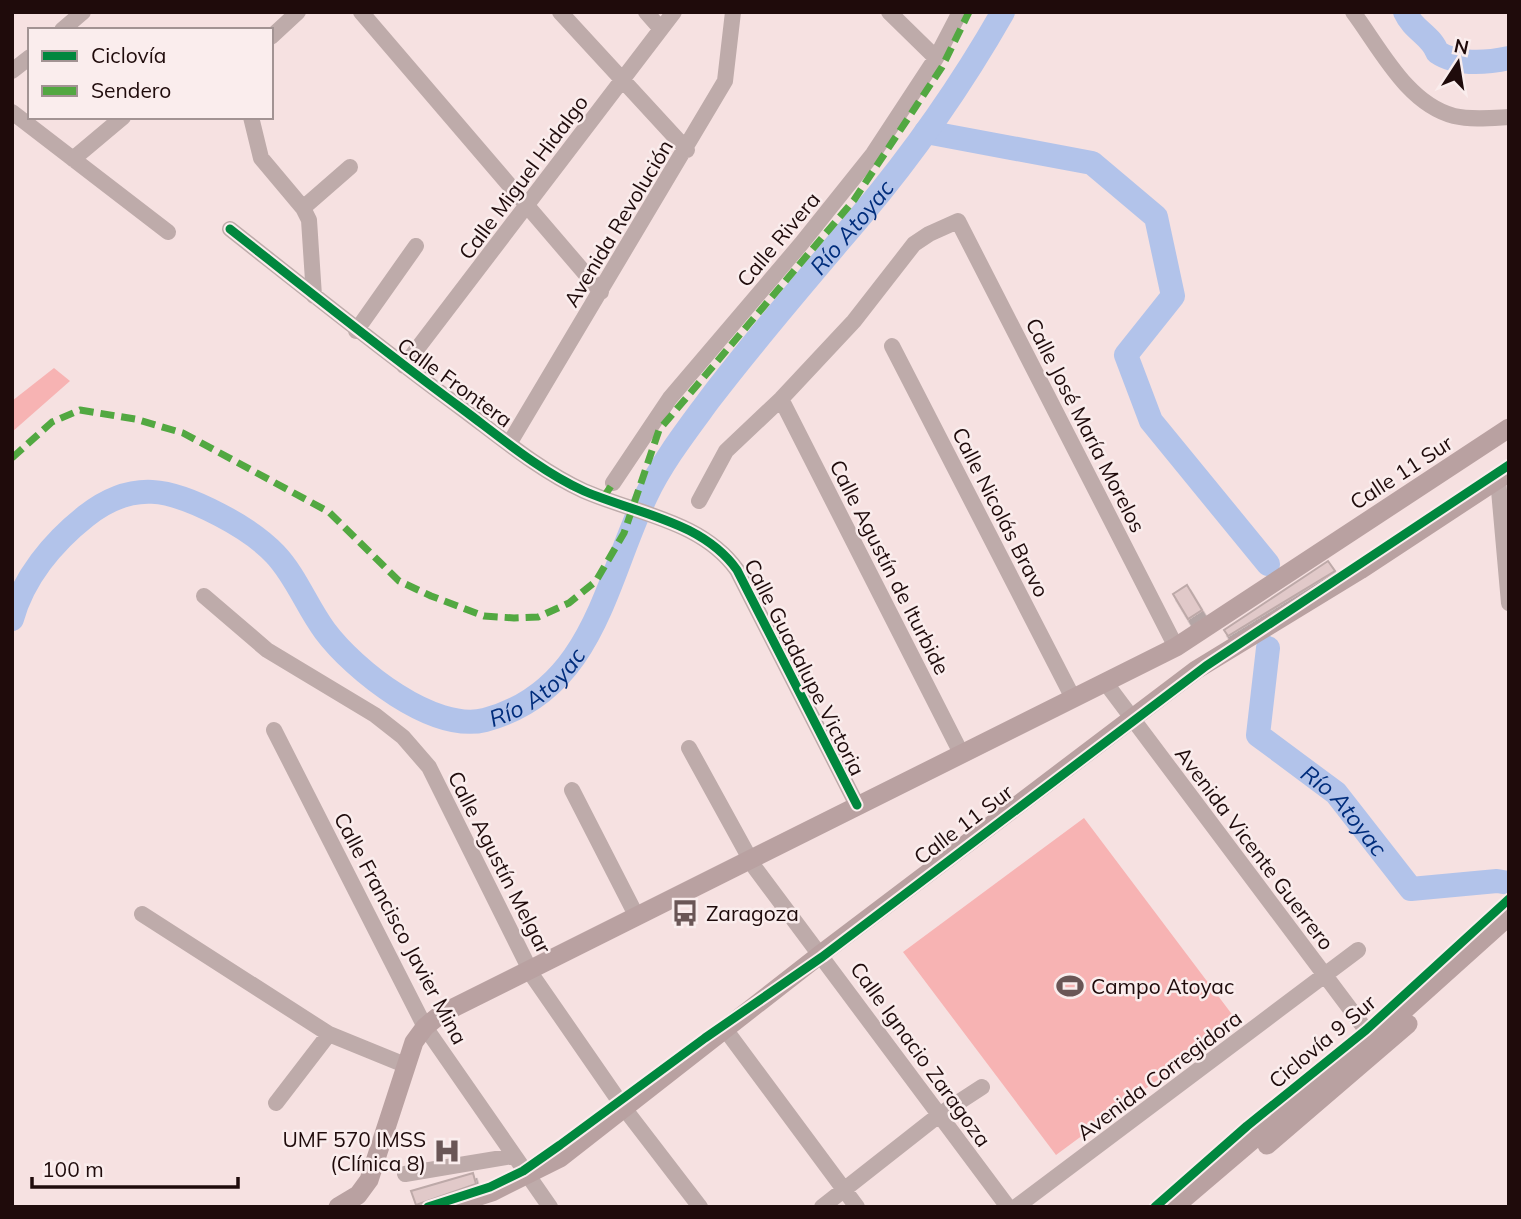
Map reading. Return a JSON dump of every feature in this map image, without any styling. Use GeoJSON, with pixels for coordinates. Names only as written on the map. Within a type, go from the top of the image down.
{"type":"FeatureCollection","features":[{"type":"Feature","properties":{"kind":"main road","name":"Calle 11 Sur"},"geometry":{"type":"LineString","coordinates":[[338,1207],[358,1195],[369,1180],[405,1065],[441,1014],[1176,647],[1509,428]]}},
{"type":"Feature","properties":{"kind":"main road","name":"Calle 11 Sur"},"geometry":{"type":"LineString","coordinates":[[445,1207],[492,1192],[560,1158],[821,954],[1196,670],[1360,570],[1504,475]]}},
{"type":"Feature","properties":{"kind":"main road"},"geometry":{"type":"LineString","coordinates":[[1174,1207],[1378,1043],[1509,916]]}},
{"type":"Feature","properties":{"kind":"main road"},"geometry":{"type":"LineString","coordinates":[[1193,1207],[1378,1043],[1509,932]]}},
{"type":"Feature","properties":{"kind":"street"},"geometry":{"type":"LineString","coordinates":[[64,28],[83,12]]}},
{"type":"Feature","properties":{"kind":"street"},"geometry":{"type":"LineString","coordinates":[[273,35],[298,12]]}},
{"type":"Feature","properties":{"kind":"street"},"geometry":{"type":"LineString","coordinates":[[361,12],[601,292]]}},
{"type":"Feature","properties":{"kind":"street"},"geometry":{"type":"LineString","coordinates":[[560,12],[687,150]]}},
{"type":"Feature","properties":{"kind":"street"},"geometry":{"type":"LineString","coordinates":[[646,12],[660,28]]}},
{"type":"Feature","properties":{"kind":"street","name":"Calle Miguel Hidalgo"},"geometry":{"type":"LineString","coordinates":[[404,366],[674,12]]}},
{"type":"Feature","properties":{"kind":"street","name":"Avenida Revolución"},"geometry":{"type":"LineString","coordinates":[[509,444],[687,150],[725,81],[733,12]]}},
{"type":"Feature","properties":{"kind":"street"},"geometry":{"type":"LineString","coordinates":[[888,12],[936,58]]}},
{"type":"Feature","properties":{"kind":"street","name":"Calle Rivera"},"geometry":{"type":"LineString","coordinates":[[613,483],[670,398],[846,190],[936,58],[960,12]]}},
{"type":"Feature","properties":{"kind":"street"},"geometry":{"type":"LineString","coordinates":[[1353,12],[1411,90],[1427,104],[1454,116],[1509,117]]}},
{"type":"Feature","properties":{"kind":"street"},"geometry":{"type":"LineString","coordinates":[[12,71],[28,59]]}},
{"type":"Feature","properties":{"kind":"street"},"geometry":{"type":"LineString","coordinates":[[12,112],[169,232]]}},
{"type":"Feature","properties":{"kind":"street"},"geometry":{"type":"LineString","coordinates":[[73,159],[121,119]]}},
{"type":"Feature","properties":{"kind":"street"},"geometry":{"type":"LineString","coordinates":[[252,119],[264,164],[303,208],[311,239],[314,296]]}},
{"type":"Feature","properties":{"kind":"street"},"geometry":{"type":"LineString","coordinates":[[303,208],[350,167]]}},
{"type":"Feature","properties":{"kind":"street","name":"Calle José María Morelos"},"geometry":{"type":"LineString","coordinates":[[781,399],[854,321],[914,244],[929,234],[958,222],[1176,647]]}},
{"type":"Feature","properties":{"kind":"street","name":"Calle Frontera"},"geometry":{"type":"LineString","coordinates":[[230,229],[356,331],[509,444],[571,485],[681,527]]}},
{"type":"Feature","properties":{"kind":"street"},"geometry":{"type":"LineString","coordinates":[[356,331],[416,246]]}},
{"type":"Feature","properties":{"kind":"street","name":"Calle Nicolás Bravo"},"geometry":{"type":"LineString","coordinates":[[892,346],[1073,698]]}},
{"type":"Feature","properties":{"kind":"street"},"geometry":{"type":"LineString","coordinates":[[699,501],[726,451],[781,399]]}},
{"type":"Feature","properties":{"kind":"street","name":"Calle Agustín de Iturbide"},"geometry":{"type":"LineString","coordinates":[[781,399],[961,753]]}},
{"type":"Feature","properties":{"kind":"street"},"geometry":{"type":"LineString","coordinates":[[1504,475],[1509,603]]}},
{"type":"Feature","properties":{"kind":"street","name":"Calle Guadalupe Victoria"},"geometry":{"type":"LineString","coordinates":[[681,527],[711,543],[727,556],[737,570],[857,805]]}},
{"type":"Feature","properties":{"kind":"street","name":"Calle Agustín Melgar"},"geometry":{"type":"LineString","coordinates":[[204,596],[267,650],[375,715],[403,737],[429,767],[530,969],[624,1108],[700,1207]]}},
{"type":"Feature","properties":{"kind":"street","name":"Avenida Vicente Guerrero"},"geometry":{"type":"LineString","coordinates":[[1105,682],[1378,1043]]}},
{"type":"Feature","properties":{"kind":"street","name":"Calle Francisco Javier Mina"},"geometry":{"type":"LineString","coordinates":[[274,730],[428,1032],[551,1207]]}},
{"type":"Feature","properties":{"kind":"street","name":"Calle Ignacio Zaragoza"},"geometry":{"type":"LineString","coordinates":[[689,748],[750,860],[1008,1207]]}},
{"type":"Feature","properties":{"kind":"street"},"geometry":{"type":"LineString","coordinates":[[572,790],[636,915]]}},
{"type":"Feature","properties":{"kind":"street"},"geometry":{"type":"LineString","coordinates":[[142,914],[329,1034],[405,1065]]}},
{"type":"Feature","properties":{"kind":"street","name":"Avenida Corregidora"},"geometry":{"type":"LineString","coordinates":[[1016,1207],[1359,950]]}},
{"type":"Feature","properties":{"kind":"street"},"geometry":{"type":"LineString","coordinates":[[725,1029],[857,1207]]}},
{"type":"Feature","properties":{"kind":"street"},"geometry":{"type":"LineString","coordinates":[[276,1103],[329,1034]]}},
{"type":"Feature","properties":{"kind":"street"},"geometry":{"type":"LineString","coordinates":[[822,1207],[939,1115],[982,1087]]}},
{"type":"Feature","properties":{"kind":"street"},"geometry":{"type":"LineString","coordinates":[[405,1174],[513,1156]]}},
{"type":"Feature","properties":{"kind":"shaded area"},"geometry":{"type":"Polygon","coordinates":[[[54,368],[70,381],[12,432],[12,401],[54,368]]]}},
{"type":"Feature","properties":{"kind":"shaded area","name":"Campo Atoyac"},"geometry":{"type":"Polygon","coordinates":[[[1084,818],[1237,1021],[1056,1155],[903,952],[1084,818]]]}},
{"type":"Feature","properties":{"kind":"building"},"geometry":{"type":"Polygon","coordinates":[[[1328,561],[1335,571],[1228,636],[1224,630],[1328,561]]]}},
{"type":"Feature","properties":{"kind":"building"},"geometry":{"type":"Polygon","coordinates":[[[1187,585],[1202,610],[1188,619],[1173,594],[1187,585]]]}},
{"type":"Feature","properties":{"kind":"building"},"geometry":{"type":"Polygon","coordinates":[[[473,1173],[476,1184],[416,1205],[411,1191],[473,1173]]]}},
{"type":"Feature","properties":{"kind":"waterway","name":"Río Atoyac"},"geometry":{"type":"LineString","coordinates":[[12,619],[24,589],[41,562],[62,537],[86,516],[103,504],[120,497],[136,493],[168,494],[220,515],[263,542],[282,563],[338,647],[396,695],[419,708],[464,722],[485,720],[521,706],[550,685],[573,659],[591,629],[646,496],[675,447],[746,353],[899,169],[954,92],[1003,12]]}},
{"type":"Feature","properties":{"kind":"waterway","name":"Río Atoyac"},"geometry":{"type":"LineString","coordinates":[[1405,12],[1435,46],[1437,52],[1445,56],[1472,62],[1509,58]]}},
{"type":"Feature","properties":{"kind":"waterway","name":"Río Atoyac"},"geometry":{"type":"LineString","coordinates":[[926,132],[1092,163],[1156,217],[1173,296],[1126,355],[1151,421],[1268,564]]}},
{"type":"Feature","properties":{"kind":"waterway","name":"Río Atoyac"},"geometry":{"type":"LineString","coordinates":[[1268,648],[1258,735],[1336,793],[1411,889],[1497,881],[1509,883]]}},
{"type":"Feature","properties":{"kind":"marked path"},"geometry":{"type":"LineString","coordinates":[[12,458],[52,422],[80,410],[135,419],[183,433],[329,512],[399,581],[431,596],[484,616],[514,618],[538,617],[569,603],[596,581],[624,533],[659,430],[854,200],[942,67],[969,12]]}},
{"type":"Feature","properties":{"kind":"marked path"},"geometry":{"type":"LineString","coordinates":[[603,498],[613,483]]}},
{"type":"Feature","properties":{"kind":"cycle path"},"geometry":{"type":"LineString","coordinates":[[230,229],[402,364],[536,464],[584,491],[687,530],[723,553],[737,570],[857,805]]}},
{"type":"Feature","properties":{"kind":"cycle path"},"geometry":{"type":"LineString","coordinates":[[428,1207],[490,1187],[523,1171],[705,1038],[822,957],[1206,666],[1509,465]]}},
{"type":"Feature","properties":{"kind":"cycle path","name":"Ciclovía 9 Sur"},"geometry":{"type":"LineString","coordinates":[[1155,1207],[1247,1126],[1366,1030],[1509,899]]}},
{"type":"Feature","properties":{"kind":"place","name":"Zaragoza"},"geometry":{"type":"Point","coordinates":[685,913]}},
{"type":"Feature","properties":{"kind":"place","name":"Campo Atoyac"},"geometry":{"type":"Point","coordinates":[1070,986]}},
{"type":"Feature","properties":{"kind":"place","name":"UMF 570 IMSS (Clínica 8)"},"geometry":{"type":"Point","coordinates":[447,1151]}}]}
